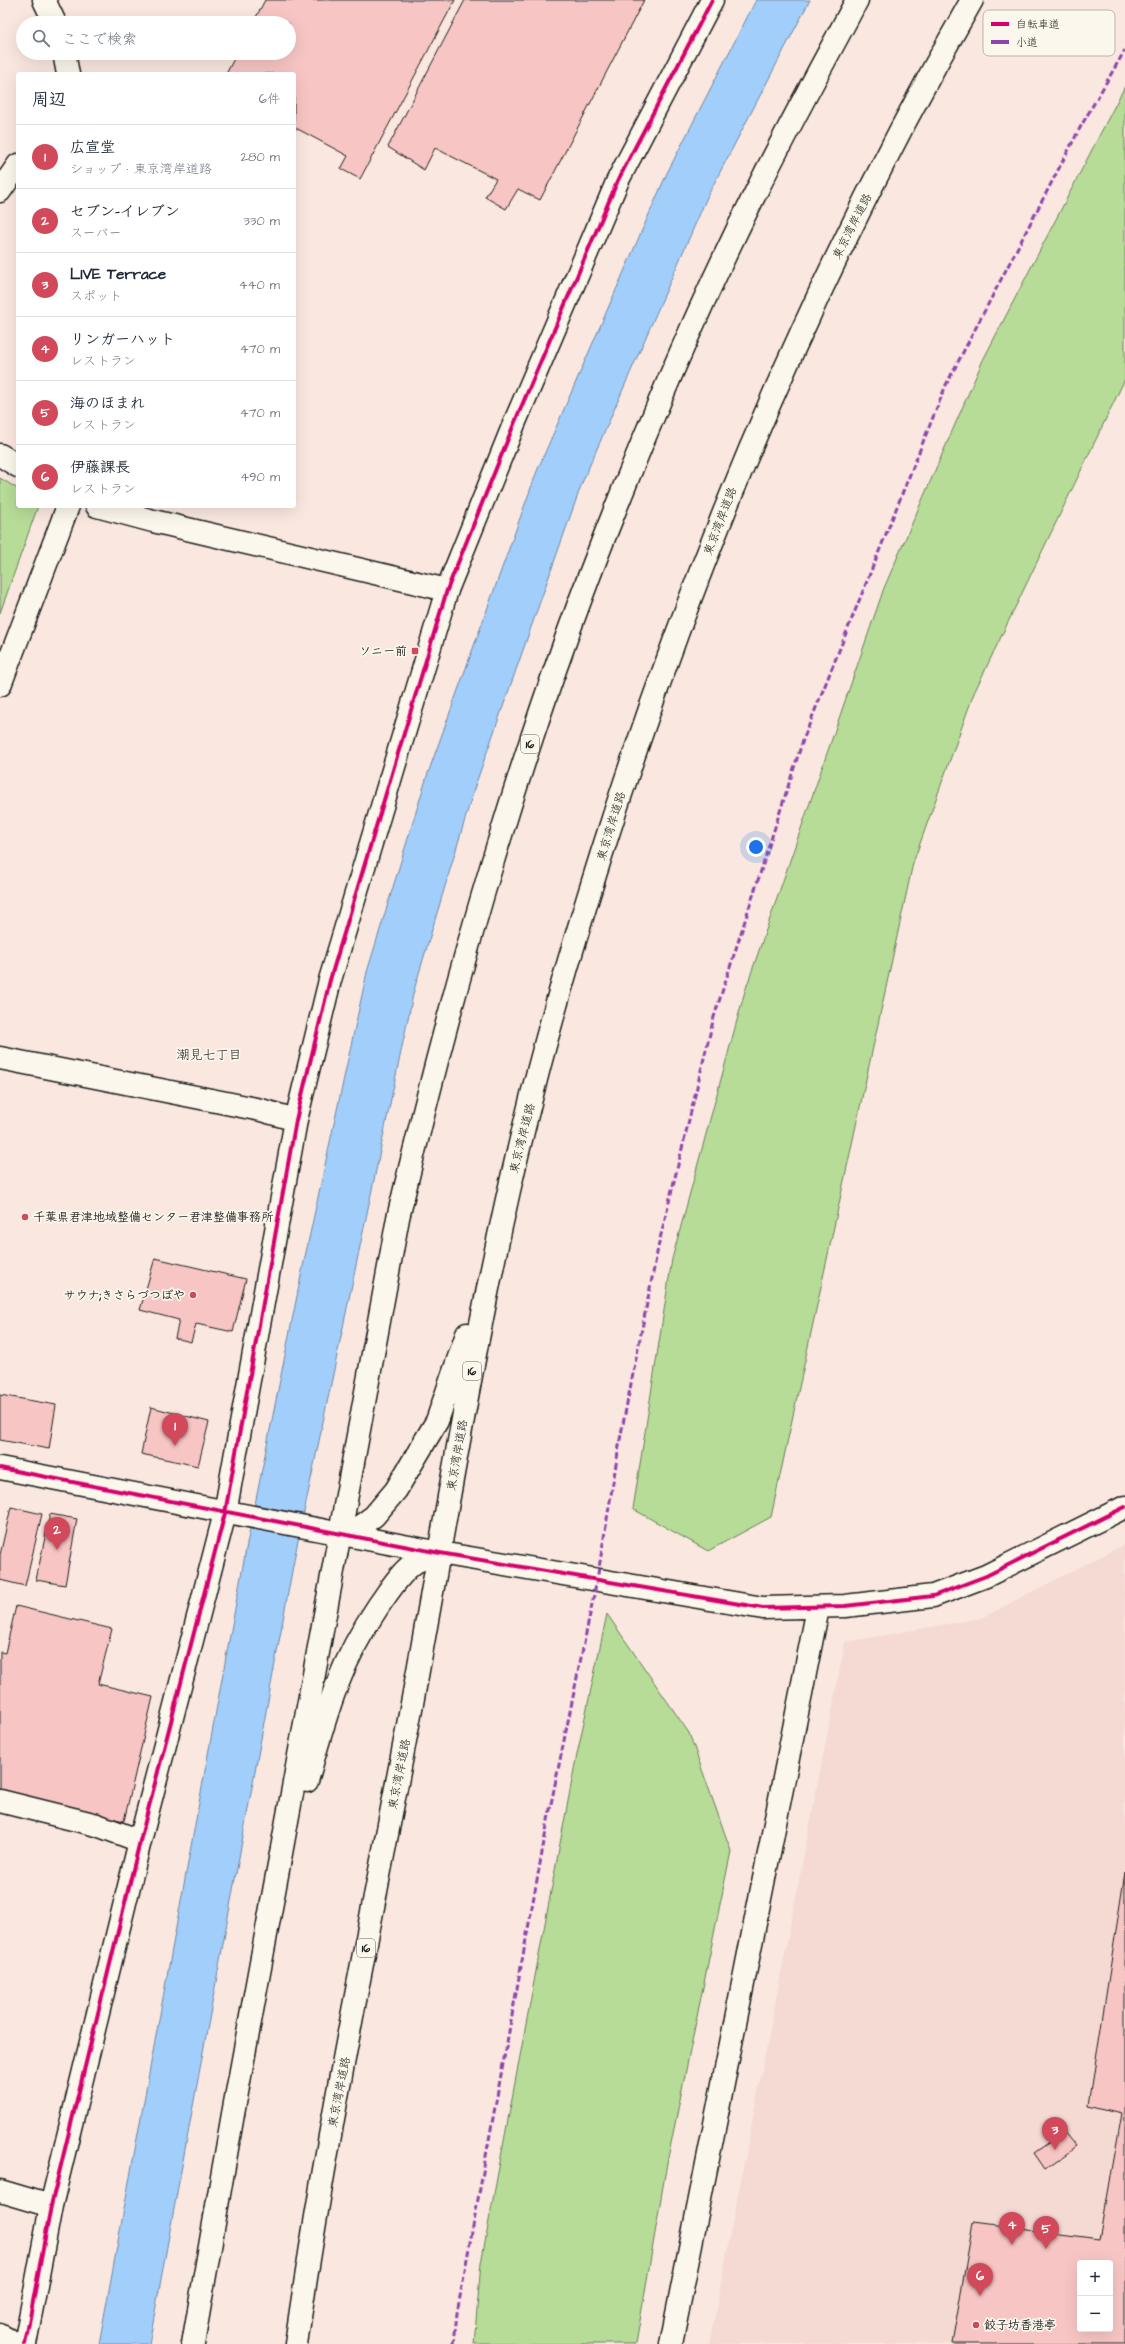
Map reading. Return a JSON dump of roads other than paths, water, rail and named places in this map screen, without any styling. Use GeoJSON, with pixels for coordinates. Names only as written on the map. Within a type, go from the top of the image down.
{"type":"FeatureCollection","features":[{"type":"Feature","properties":{"kind":"main road"},"geometry":{"type":"LineString","coordinates":[[44,0],[52,16]]}},
{"type":"Feature","properties":{"kind":"main road"},"geometry":{"type":"LineString","coordinates":[[24,2344],[51,2206],[140,1841],[225,1513],[296,1120],[330,980],[447,590],[514,424],[618,180],[712,0]]}},
{"type":"Feature","properties":{"kind":"main road","name":"16"},"geometry":{"type":"LineString","coordinates":[[193,2344],[339,1534],[402,1202],[428,1094],[471,935],[514,790],[585,587],[647,433],[755,192],[857,0]]}},
{"type":"Feature","properties":{"kind":"main road","name":"東京湾岸道路"},"geometry":{"type":"LineString","coordinates":[[296,2344],[332,2131],[440,1552],[474,1359],[526,1116],[571,951],[634,753],[739,472],[819,290],[877,176],[972,0]]}},
{"type":"Feature","properties":{"kind":"main road"},"geometry":{"type":"LineString","coordinates":[[65,60],[68,72]]}},
{"type":"Feature","properties":{"kind":"main road"},"geometry":{"type":"LineString","coordinates":[[0,191],[16,168]]}},
{"type":"Feature","properties":{"kind":"main road"},"geometry":{"type":"LineString","coordinates":[[0,455],[16,465]]}},
{"type":"Feature","properties":{"kind":"main road"},"geometry":{"type":"LineString","coordinates":[[0,685],[67,508]]}},
{"type":"Feature","properties":{"kind":"main road"},"geometry":{"type":"LineString","coordinates":[[104,508],[153,521],[447,590]]}},
{"type":"Feature","properties":{"kind":"main road"},"geometry":{"type":"LineString","coordinates":[[0,1058],[261,1110],[296,1120]]}},
{"type":"Feature","properties":{"kind":"main road"},"geometry":{"type":"LineString","coordinates":[[339,1534],[359,1527],[384,1505],[396,1490],[437,1422],[458,1363],[509,1191]]}},
{"type":"Feature","properties":{"kind":"main road"},"geometry":{"type":"LineString","coordinates":[[0,1468],[339,1534],[763,1608],[818,1608],[876,1604],[933,1596],[986,1576],[1125,1507]]}},
{"type":"Feature","properties":{"kind":"main road"},"geometry":{"type":"LineString","coordinates":[[272,1903],[327,1709],[348,1656],[365,1625],[398,1580],[415,1563],[440,1552]]}},
{"type":"Feature","properties":{"kind":"main road"},"geometry":{"type":"LineString","coordinates":[[672,2344],[818,1608]]}},
{"type":"Feature","properties":{"kind":"main road"},"geometry":{"type":"LineString","coordinates":[[0,1801],[97,1825],[140,1841]]}},
{"type":"Feature","properties":{"kind":"main road"},"geometry":{"type":"LineString","coordinates":[[0,2191],[51,2206]]}},
{"type":"Feature","properties":{"kind":"main road"},"geometry":{"type":"LineString","coordinates":[[0,2335],[16,2344]]}},
{"type":"Feature","properties":{"kind":"water"},"geometry":{"type":"Polygon","coordinates":[[[756,0],[810,0],[708,195],[582,483],[475,786],[414,990],[295,1555],[149,2344],[99,2344],[246,1549],[303,1266],[367,972],[427,776],[537,471],[667,173],[756,0]]]}},
{"type":"Feature","properties":{"kind":"place","name":"ソニー前"},"geometry":{"type":"Point","coordinates":[415,651]}},
{"type":"Feature","properties":{"kind":"place","name":"千葉県君津地域整備センター君津整備事務所"},"geometry":{"type":"Point","coordinates":[25,1217]}},
{"type":"Feature","properties":{"kind":"place","name":"サウナ;きさらづつぼや"},"geometry":{"type":"Point","coordinates":[193,1295]}},
{"type":"Feature","properties":{"kind":"place","name":"広宣堂"},"geometry":{"type":"Point","coordinates":[175,1446]}},
{"type":"Feature","properties":{"kind":"place","name":"セブン-イレブン"},"geometry":{"type":"Point","coordinates":[57,1550]}},
{"type":"Feature","properties":{"kind":"place","name":"LIVE Terrace"},"geometry":{"type":"Point","coordinates":[1055,2150]}},
{"type":"Feature","properties":{"kind":"place","name":"リンガーハット"},"geometry":{"type":"Point","coordinates":[1012,2245]}},
{"type":"Feature","properties":{"kind":"place","name":"海のほまれ"},"geometry":{"type":"Point","coordinates":[1046,2249]}},
{"type":"Feature","properties":{"kind":"place","name":"伊藤課長"},"geometry":{"type":"Point","coordinates":[980,2296]}},
{"type":"Feature","properties":{"kind":"place","name":"餃子坊香港亭"},"geometry":{"type":"Point","coordinates":[976,2325]}},
{"type":"Feature","properties":{"kind":"district","name":"潮見七丁目"},"geometry":{"type":"Point","coordinates":[209,1054]}}]}
